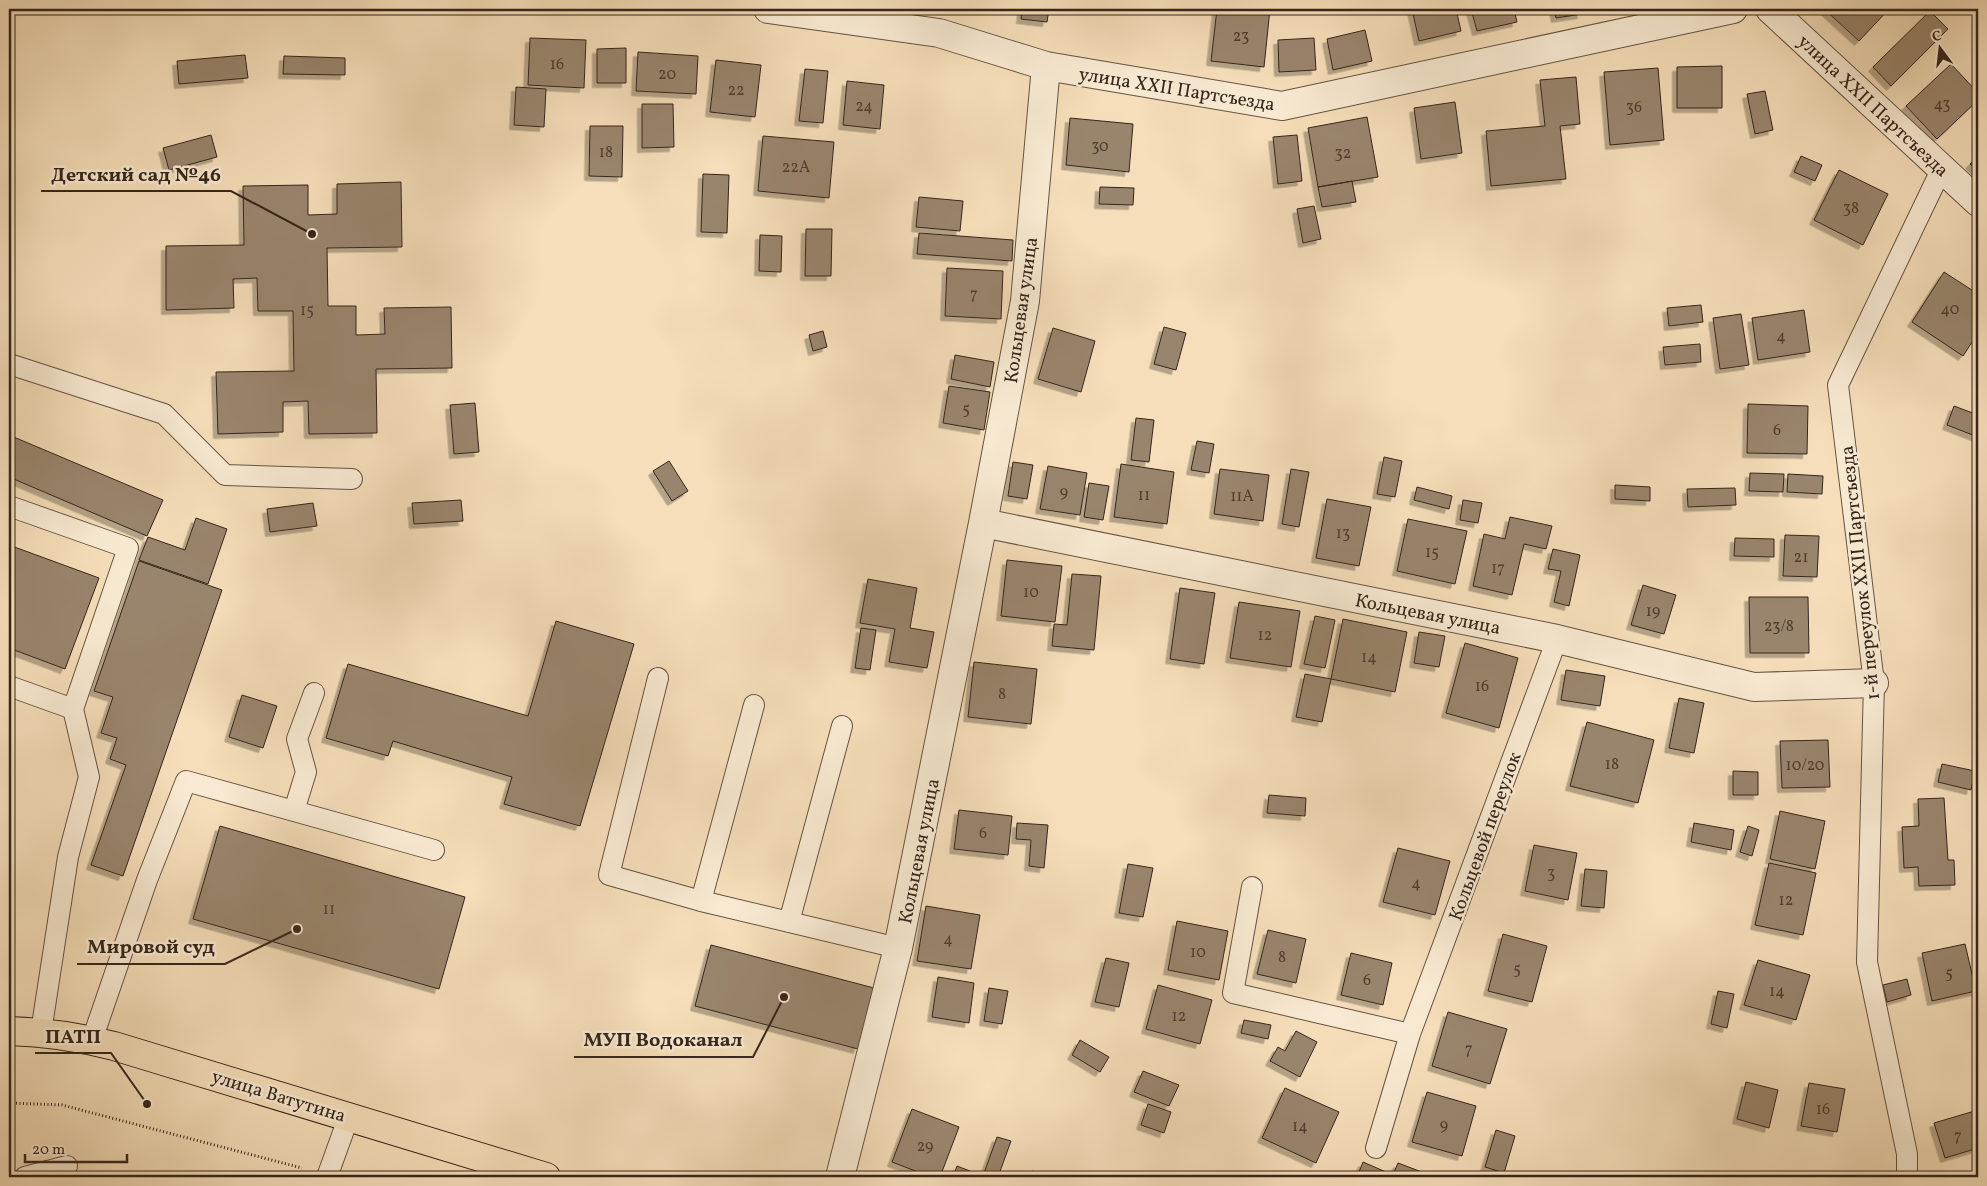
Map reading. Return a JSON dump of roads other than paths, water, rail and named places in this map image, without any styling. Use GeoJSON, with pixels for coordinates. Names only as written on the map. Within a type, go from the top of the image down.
{"type":"FeatureCollection","features":[{"type":"Feature","properties":{"kind":"main road","name":"улица Ватутина"},"geometry":{"type":"LineString","coordinates":[[9,1031],[41,1032],[92,1040],[546,1177]]}},
{"type":"Feature","properties":{"kind":"street","name":"улица XXII Партсъезда"},"geometry":{"type":"LineString","coordinates":[[768,9],[938,33],[1046,66],[1282,106],[1733,9]]}},
{"type":"Feature","properties":{"kind":"street","name":"улица XXII Партсъезда"},"geometry":{"type":"LineString","coordinates":[[1770,9],[1978,202]]}},
{"type":"Feature","properties":{"kind":"street","name":"Кольцевая улица"},"geometry":{"type":"LineString","coordinates":[[840,1177],[898,948],[984,523],[1025,301],[1046,66]]}},
{"type":"Feature","properties":{"kind":"street","name":"Кольцевая улица"},"geometry":{"type":"LineString","coordinates":[[984,523],[1557,639],[1754,687],[1874,683]]}},
{"type":"Feature","properties":{"kind":"lane","name":"1-й переулок XXII Партсъезда"},"geometry":{"type":"LineString","coordinates":[[1907,1177],[1906,1154],[1867,962],[1874,683],[1838,385],[1942,168]]}},
{"type":"Feature","properties":{"kind":"lane"},"geometry":{"type":"LineString","coordinates":[[9,364],[164,414],[225,475],[352,479]]}},
{"type":"Feature","properties":{"kind":"lane"},"geometry":{"type":"LineString","coordinates":[[9,506],[128,548],[73,709],[89,777],[68,857],[41,1032]]}},
{"type":"Feature","properties":{"kind":"lane","name":"Кольцевой переулок"},"geometry":{"type":"LineString","coordinates":[[1376,1148],[1410,1034],[1557,639]]}},
{"type":"Feature","properties":{"kind":"lane"},"geometry":{"type":"LineString","coordinates":[[658,678],[609,875],[701,901],[898,948]]}},
{"type":"Feature","properties":{"kind":"lane"},"geometry":{"type":"LineString","coordinates":[[9,686],[73,709]]}},
{"type":"Feature","properties":{"kind":"lane"},"geometry":{"type":"LineString","coordinates":[[294,811],[306,772],[297,739],[314,693]]}},
{"type":"Feature","properties":{"kind":"lane"},"geometry":{"type":"LineString","coordinates":[[701,901],[754,705]]}},
{"type":"Feature","properties":{"kind":"lane"},"geometry":{"type":"LineString","coordinates":[[790,922],[842,726]]}},
{"type":"Feature","properties":{"kind":"lane"},"geometry":{"type":"LineString","coordinates":[[92,1040],[147,880],[186,781],[434,850]]}},
{"type":"Feature","properties":{"kind":"lane"},"geometry":{"type":"LineString","coordinates":[[1252,887],[1233,993],[1410,1034]]}},
{"type":"Feature","properties":{"kind":"lane"},"geometry":{"type":"LineString","coordinates":[[327,1176],[349,1116]]}},
{"type":"Feature","properties":{"kind":"lane"},"geometry":{"type":"LineString","coordinates":[[25,1177],[67,1166]]}},
{"type":"Feature","properties":{"kind":"place","name":"Детский сад №46"},"geometry":{"type":"Point","coordinates":[312,234]}},
{"type":"Feature","properties":{"kind":"place","name":"Мировой суд"},"geometry":{"type":"Point","coordinates":[297,929]}},
{"type":"Feature","properties":{"kind":"place","name":"МУП Водоканал"},"geometry":{"type":"Point","coordinates":[784,997]}},
{"type":"Feature","properties":{"kind":"place","name":"ПАТП"},"geometry":{"type":"Point","coordinates":[147,1104]}}]}
